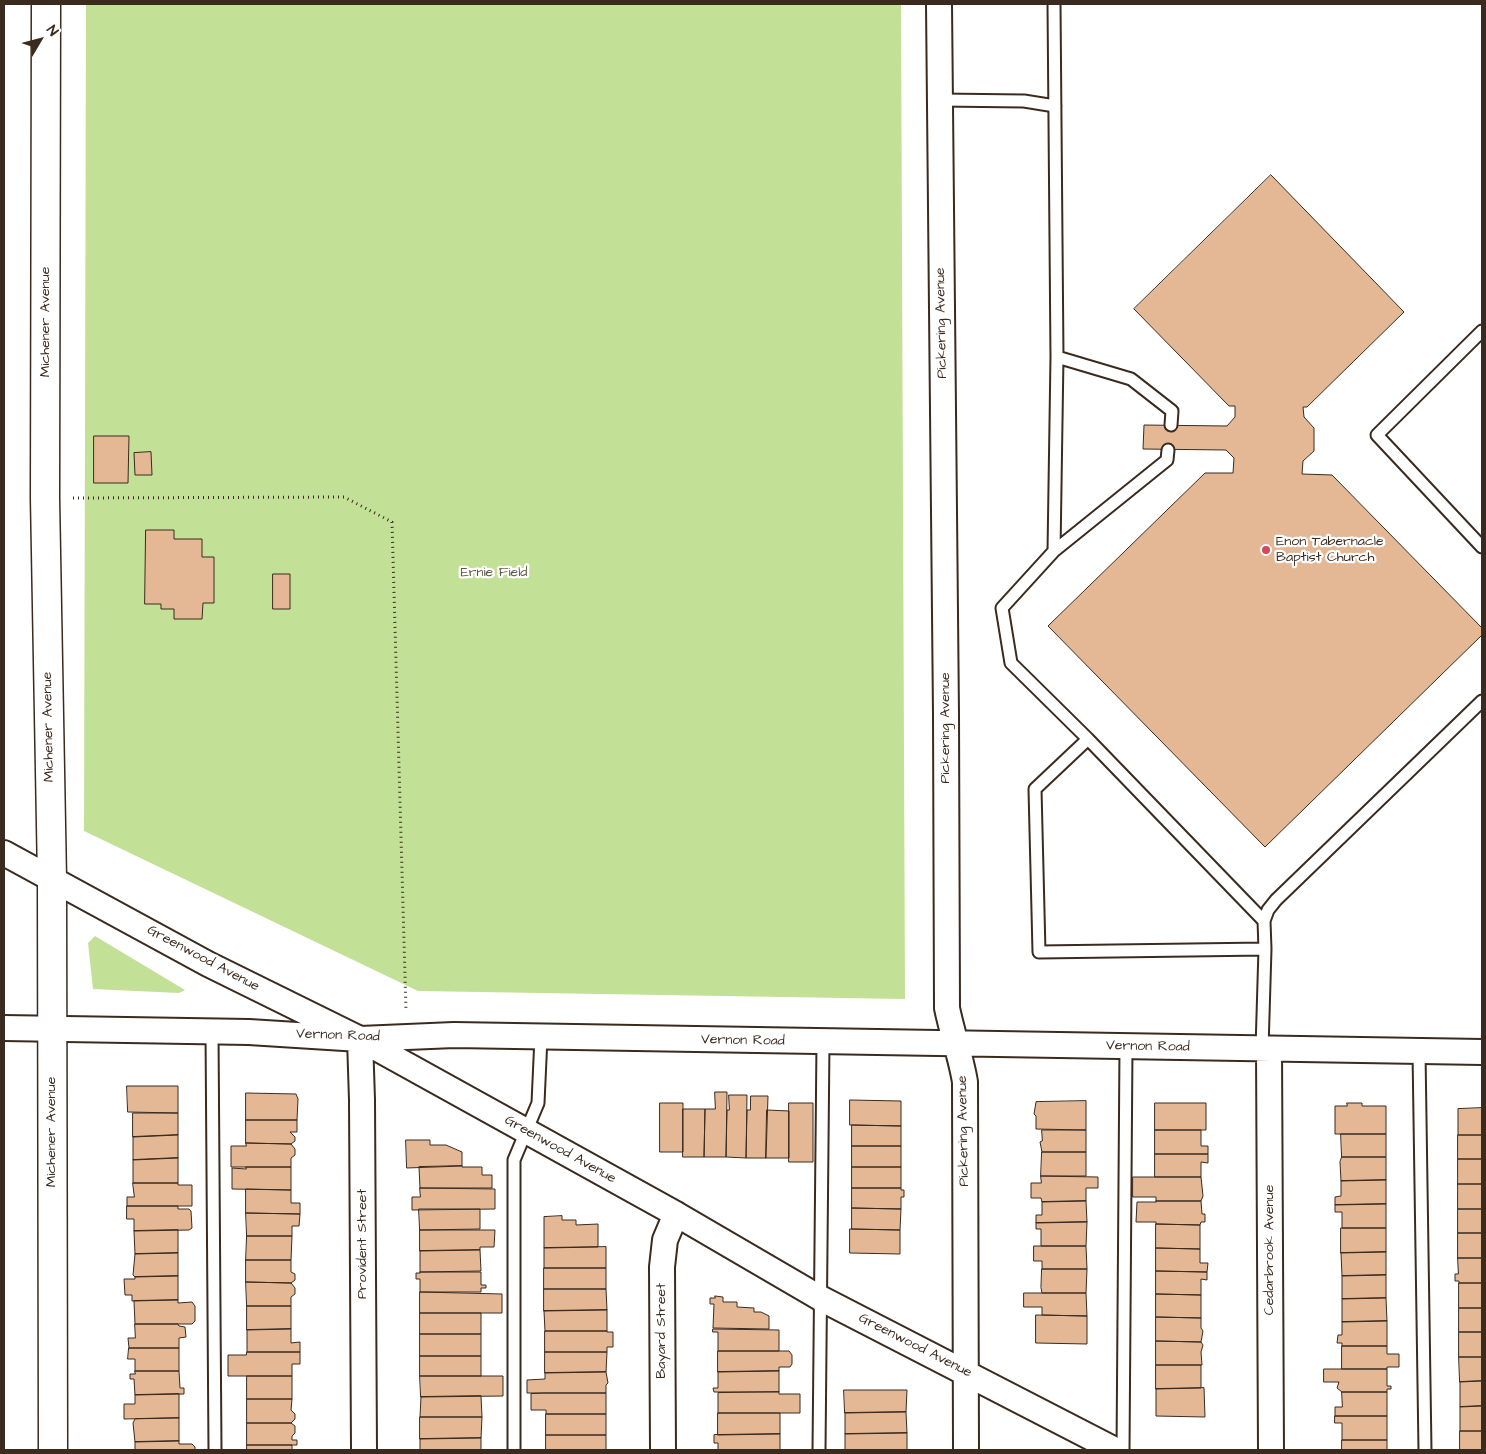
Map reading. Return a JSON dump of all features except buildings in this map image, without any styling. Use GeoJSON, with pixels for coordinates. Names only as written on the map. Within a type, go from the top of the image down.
{"type":"FeatureCollection","features":[{"type":"Feature","properties":{"kind":"street","name":"Michener Avenue"},"geometry":{"type":"LineString","coordinates":[[46,4],[45,498],[52,878],[53,1450]]}},
{"type":"Feature","properties":{"kind":"street","name":"Pickering Avenue"},"geometry":{"type":"LineString","coordinates":[[939,4],[948,1008],[950,1026],[965,1082],[966,1450]]}},
{"type":"Feature","properties":{"kind":"street","name":"Greenwood Avenue"},"geometry":{"type":"LineString","coordinates":[[4,852],[208,964],[360,1039],[676,1214],[820,1298],[1115,1450]]}},
{"type":"Feature","properties":{"kind":"street","name":"Vernon Road"},"geometry":{"type":"LineString","coordinates":[[4,1028],[249,1032],[360,1039],[454,1035],[1482,1052]]}},
{"type":"Feature","properties":{"kind":"street","name":"Provident Street"},"geometry":{"type":"LineString","coordinates":[[360,1039],[364,1450]]}},
{"type":"Feature","properties":{"kind":"street","name":"Cedarbrook Avenue"},"geometry":{"type":"LineString","coordinates":[[1266,1049],[1270,1450]]}},
{"type":"Feature","properties":{"kind":"street","name":"Bayard Street"},"geometry":{"type":"LineString","coordinates":[[662,1450],[662,1266],[665,1240],[676,1214]]}},
{"type":"Feature","properties":{"kind":"lane"},"geometry":{"type":"LineString","coordinates":[[1054,4],[1057,357],[1054,551]]}},
{"type":"Feature","properties":{"kind":"lane"},"geometry":{"type":"LineString","coordinates":[[940,100],[1024,102],[1055,106]]}},
{"type":"Feature","properties":{"kind":"lane"},"geometry":{"type":"LineString","coordinates":[[1482,331],[1377,435],[1482,547]]}},
{"type":"Feature","properties":{"kind":"lane"},"geometry":{"type":"LineString","coordinates":[[1057,357],[1131,378],[1172,410],[1170,425]]}},
{"type":"Feature","properties":{"kind":"lane"},"geometry":{"type":"LineString","coordinates":[[1168,450],[1167,460],[1054,551],[1002,608],[1011,663],[1088,739],[1264,921]]}},
{"type":"Feature","properties":{"kind":"lane"},"geometry":{"type":"LineString","coordinates":[[1266,1049],[1264,921],[1268,910],[1276,900],[1482,701]]}},
{"type":"Feature","properties":{"kind":"lane"},"geometry":{"type":"LineString","coordinates":[[1088,739],[1035,789],[1039,952],[1265,949]]}},
{"type":"Feature","properties":{"kind":"lane"},"geometry":{"type":"LineString","coordinates":[[212,1032],[215,1450]]}},
{"type":"Feature","properties":{"kind":"lane"},"geometry":{"type":"LineString","coordinates":[[514,1450],[514,1160],[538,1103],[541,1037]]}},
{"type":"Feature","properties":{"kind":"lane"},"geometry":{"type":"LineString","coordinates":[[819,1450],[823,1042]]}},
{"type":"Feature","properties":{"kind":"lane"},"geometry":{"type":"LineString","coordinates":[[1123,1450],[1126,1047]]}},
{"type":"Feature","properties":{"kind":"lane"},"geometry":{"type":"LineString","coordinates":[[1419,1052],[1425,1450]]}},
{"type":"Feature","properties":{"kind":"path"},"geometry":{"type":"LineString","coordinates":[[45,498],[344,497],[392,522],[406,1037]]}},
{"type":"Feature","properties":{"kind":"green space","name":"Ernie Field"},"geometry":{"type":"Polygon","coordinates":[[[86,4],[901,4],[905,999],[418,991],[84,831],[86,4]]]}},
{"type":"Feature","properties":{"kind":"green space"},"geometry":{"type":"Polygon","coordinates":[[[95,936],[185,990],[179,993],[93,989],[88,943],[95,936]]]}},
{"type":"Feature","properties":{"kind":"place","name":"Enon Tabernacle Baptist Church"},"geometry":{"type":"Point","coordinates":[1266,550]}}]}
